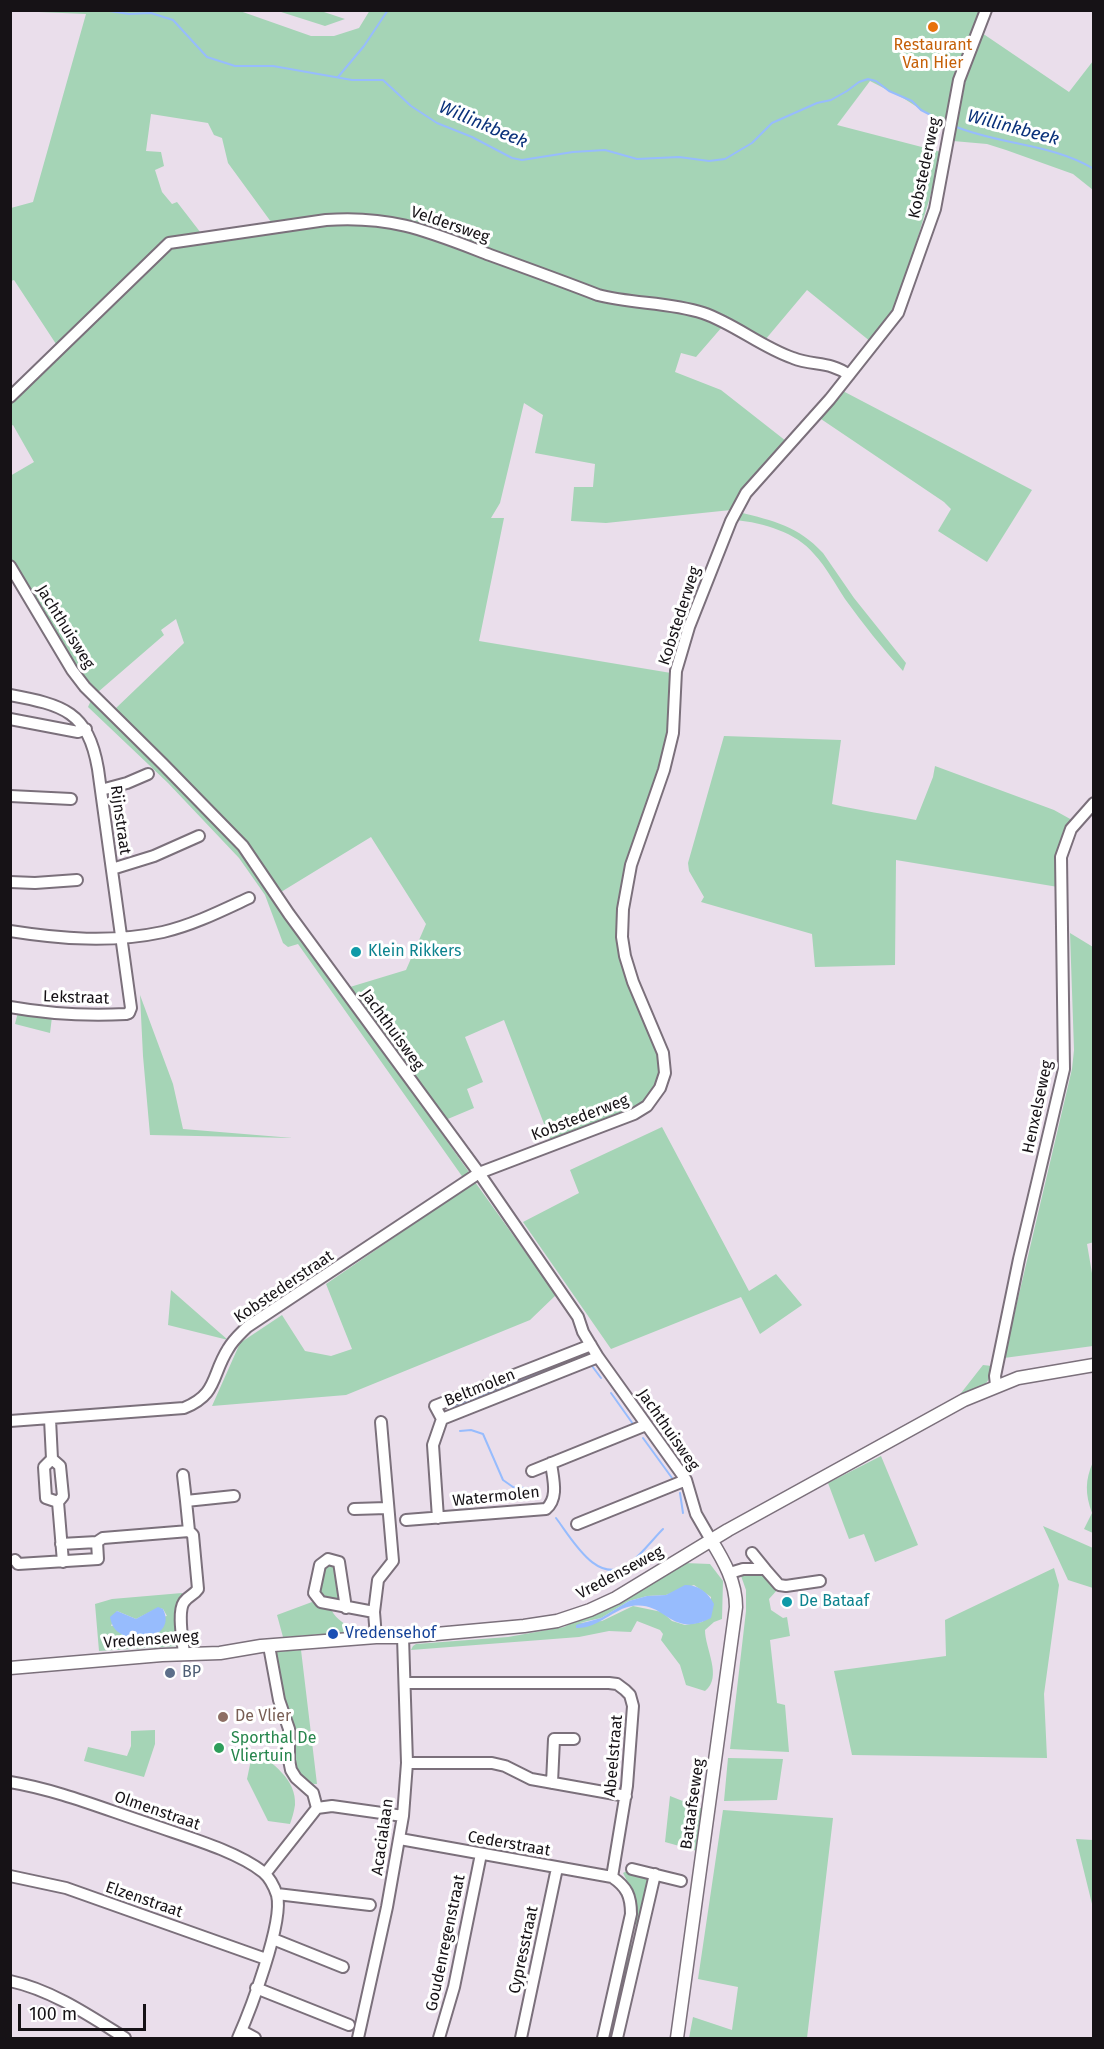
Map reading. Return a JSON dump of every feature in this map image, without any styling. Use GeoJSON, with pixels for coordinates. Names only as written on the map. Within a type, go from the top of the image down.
{"type":"FeatureCollection","features":[{"type":"Feature","properties":{"kind":"main road","name":"Vredenseweg"},"geometry":{"type":"LineString","coordinates":[[10,1668],[220,1653],[269,1646],[376,1636],[403,1637],[557,1621],[616,1598],[711,1540],[963,1400],[1018,1378],[1094,1365]]}},
{"type":"Feature","properties":{"kind":"main road","name":"Bataafseweg"},"geometry":{"type":"LineString","coordinates":[[677,2038],[736,1607],[735,1588],[730,1574],[711,1540]]}},
{"type":"Feature","properties":{"kind":"street","name":"Kobstederweg"},"geometry":{"type":"LineString","coordinates":[[478,1173],[634,1114],[647,1106],[660,1088],[665,1073],[663,1053],[625,957],[622,936],[623,909],[630,865],[664,770],[673,733],[676,671],[689,627],[731,520],[746,493],[849,375],[898,313],[934,209],[959,80],[986,10]]}},
{"type":"Feature","properties":{"kind":"street","name":"Veldersweg"},"geometry":{"type":"LineString","coordinates":[[10,397],[170,243],[351,218],[399,223],[430,231],[607,297],[701,313],[733,326],[764,346],[795,359],[838,367],[849,375]]}},
{"type":"Feature","properties":{"kind":"street","name":"Jachthuisweg"},"geometry":{"type":"LineString","coordinates":[[10,566],[72,670],[85,687],[243,846],[289,914],[478,1173],[578,1317],[583,1332],[598,1357],[686,1480],[696,1514],[711,1540]]}},
{"type":"Feature","properties":{"kind":"street","name":"Rijnstraat"},"geometry":{"type":"LineString","coordinates":[[10,695],[62,708],[86,729],[92,740],[101,790],[129,1001]]}},
{"type":"Feature","properties":{"kind":"street"},"geometry":{"type":"LineString","coordinates":[[10,719],[78,732],[86,729]]}},
{"type":"Feature","properties":{"kind":"street"},"geometry":{"type":"LineString","coordinates":[[101,790],[148,774]]}},
{"type":"Feature","properties":{"kind":"street"},"geometry":{"type":"LineString","coordinates":[[10,796],[71,799]]}},
{"type":"Feature","properties":{"kind":"street","name":"Henxelseweg"},"geometry":{"type":"LineString","coordinates":[[996,1385],[994,1376],[1019,1259],[1064,1069],[1061,857],[1071,830],[1094,803]]}},
{"type":"Feature","properties":{"kind":"street"},"geometry":{"type":"LineString","coordinates":[[112,869],[154,856],[200,836]]}},
{"type":"Feature","properties":{"kind":"street"},"geometry":{"type":"LineString","coordinates":[[10,882],[77,880]]}},
{"type":"Feature","properties":{"kind":"street"},"geometry":{"type":"LineString","coordinates":[[10,931],[50,937],[120,938],[163,932],[209,917],[249,898]]}},
{"type":"Feature","properties":{"kind":"street","name":"Lekstraat"},"geometry":{"type":"LineString","coordinates":[[10,1007],[46,1013],[113,1015],[129,1013],[129,1001]]}},
{"type":"Feature","properties":{"kind":"street","name":"Kobstederstraat"},"geometry":{"type":"LineString","coordinates":[[10,1421],[184,1408],[199,1402],[209,1392],[227,1350],[247,1328],[478,1173]]}},
{"type":"Feature","properties":{"kind":"street","name":"Beltmolen"},"geometry":{"type":"LineString","coordinates":[[591,1345],[435,1406],[442,1419],[598,1357]]}},
{"type":"Feature","properties":{"kind":"street"},"geometry":{"type":"LineString","coordinates":[[50,1419],[52,1459],[60,1466],[63,1496],[58,1502],[63,1562]]}},
{"type":"Feature","properties":{"kind":"street","name":"Watermolen"},"geometry":{"type":"LineString","coordinates":[[438,1518],[433,1445],[442,1419]]}},
{"type":"Feature","properties":{"kind":"street"},"geometry":{"type":"LineString","coordinates":[[376,1636],[374,1612],[378,1580],[393,1561],[381,1422]]}},
{"type":"Feature","properties":{"kind":"street","name":"Watermolen"},"geometry":{"type":"LineString","coordinates":[[532,1471],[646,1425]]}},
{"type":"Feature","properties":{"kind":"street"},"geometry":{"type":"LineString","coordinates":[[52,1459],[44,1467],[46,1498],[58,1502]]}},
{"type":"Feature","properties":{"kind":"street","name":"Watermolen"},"geometry":{"type":"LineString","coordinates":[[406,1520],[546,1509],[552,1503],[554,1493],[551,1463]]}},
{"type":"Feature","properties":{"kind":"street"},"geometry":{"type":"LineString","coordinates":[[183,1475],[189,1531],[195,1540],[198,1589],[180,1609],[184,1654]]}},
{"type":"Feature","properties":{"kind":"street"},"geometry":{"type":"LineString","coordinates":[[577,1524],[686,1480]]}},
{"type":"Feature","properties":{"kind":"street"},"geometry":{"type":"LineString","coordinates":[[186,1501],[234,1496]]}},
{"type":"Feature","properties":{"kind":"street"},"geometry":{"type":"LineString","coordinates":[[354,1509],[387,1508]]}},
{"type":"Feature","properties":{"kind":"street"},"geometry":{"type":"LineString","coordinates":[[62,1544],[189,1531]]}},
{"type":"Feature","properties":{"kind":"street"},"geometry":{"type":"LineString","coordinates":[[15,1560],[18,1564],[98,1559],[97,1542]]}},
{"type":"Feature","properties":{"kind":"street"},"geometry":{"type":"LineString","coordinates":[[752,1553],[779,1585],[786,1587],[820,1581]]}},
{"type":"Feature","properties":{"kind":"street"},"geometry":{"type":"LineString","coordinates":[[346,1608],[339,1562],[328,1559],[320,1564],[314,1593],[321,1602],[346,1608],[374,1612]]}},
{"type":"Feature","properties":{"kind":"street"},"geometry":{"type":"LineString","coordinates":[[730,1574],[743,1569],[765,1569]]}},
{"type":"Feature","properties":{"kind":"street","name":"Acacialaan"},"geometry":{"type":"LineString","coordinates":[[358,2038],[387,1907],[403,1816],[407,1763],[403,1637]]}},
{"type":"Feature","properties":{"kind":"street"},"geometry":{"type":"LineString","coordinates":[[269,1646],[279,1700],[289,1730],[291,1770],[296,1778],[313,1793],[317,1808]]}},
{"type":"Feature","properties":{"kind":"street","name":"Abeelstraat"},"geometry":{"type":"LineString","coordinates":[[405,1683],[617,1684],[630,1695],[633,1706],[626,1796],[612,1877]]}},
{"type":"Feature","properties":{"kind":"street"},"geometry":{"type":"LineString","coordinates":[[552,1783],[554,1739],[574,1739]]}},
{"type":"Feature","properties":{"kind":"street"},"geometry":{"type":"LineString","coordinates":[[407,1763],[492,1763],[505,1766],[531,1779],[626,1796]]}},
{"type":"Feature","properties":{"kind":"street","name":"Olmenstraat"},"geometry":{"type":"LineString","coordinates":[[10,1782],[87,1803],[213,1846],[265,1874],[277,1894]]}},
{"type":"Feature","properties":{"kind":"street"},"geometry":{"type":"LineString","coordinates":[[265,1874],[317,1808],[332,1806],[403,1816]]}},
{"type":"Feature","properties":{"kind":"street","name":"Cederstraat"},"geometry":{"type":"LineString","coordinates":[[400,1839],[612,1877]]}},
{"type":"Feature","properties":{"kind":"street","name":"Goudenregenstraat"},"geometry":{"type":"LineString","coordinates":[[439,2038],[454,1987],[481,1854]]}},
{"type":"Feature","properties":{"kind":"street","name":"Cypresstraat"},"geometry":{"type":"LineString","coordinates":[[521,2038],[557,1868]]}},
{"type":"Feature","properties":{"kind":"street"},"geometry":{"type":"LineString","coordinates":[[632,1869],[681,1881]]}},
{"type":"Feature","properties":{"kind":"street"},"geometry":{"type":"LineString","coordinates":[[617,2038],[655,1874]]}},
{"type":"Feature","properties":{"kind":"street","name":"Elzenstraat"},"geometry":{"type":"LineString","coordinates":[[10,1876],[66,1888],[266,1959]]}},
{"type":"Feature","properties":{"kind":"street"},"geometry":{"type":"LineString","coordinates":[[603,2038],[631,1914],[631,1901],[627,1889],[612,1877]]}},
{"type":"Feature","properties":{"kind":"street"},"geometry":{"type":"LineString","coordinates":[[255,2038],[240,2035],[273,1938],[278,1905],[277,1894],[370,1905]]}},
{"type":"Feature","properties":{"kind":"street"},"geometry":{"type":"LineString","coordinates":[[627,1933],[640,1935]]}},
{"type":"Feature","properties":{"kind":"street"},"geometry":{"type":"LineString","coordinates":[[273,1938],[343,1967]]}},
{"type":"Feature","properties":{"kind":"street"},"geometry":{"type":"LineString","coordinates":[[10,1981],[49,1994],[125,2038]]}},
{"type":"Feature","properties":{"kind":"street"},"geometry":{"type":"LineString","coordinates":[[256,1988],[349,2025]]}},
{"type":"Feature","properties":{"kind":"green space"},"geometry":{"type":"Polygon","coordinates":[[[370,10],[980,11],[947,126],[903,98],[870,81],[837,125],[941,152],[897,306],[871,342],[807,290],[765,340],[707,310],[612,296],[402,221],[274,226],[228,163],[222,138],[214,135],[208,123],[151,114],[146,151],[161,152],[164,166],[155,170],[162,192],[172,204],[177,202],[204,237],[178,240],[58,347],[14,280],[11,281],[11,208],[33,202],[86,14],[15,11],[240,11],[311,36],[334,36],[359,28],[370,10]]]}},
{"type":"Feature","properties":{"kind":"green space"},"geometry":{"type":"Polygon","coordinates":[[[278,11],[321,11],[345,19],[325,26],[278,11]]]}},
{"type":"Feature","properties":{"kind":"green space"},"geometry":{"type":"Polygon","coordinates":[[[982,33],[1069,92],[1093,61],[1093,190],[1073,174],[1006,150],[987,144],[953,141],[966,79],[982,33]]]}},
{"type":"Feature","properties":{"kind":"green space"},"geometry":{"type":"Polygon","coordinates":[[[355,221],[416,230],[538,277],[710,320],[722,327],[696,357],[681,353],[675,372],[721,390],[786,441],[731,510],[606,523],[571,521],[574,487],[593,487],[595,464],[535,453],[543,415],[524,403],[500,503],[491,518],[504,518],[479,641],[671,673],[668,739],[628,856],[622,888],[629,985],[658,1057],[659,1079],[649,1098],[640,1106],[551,1142],[504,1020],[465,1037],[483,1082],[467,1089],[474,1108],[443,1121],[350,987],[406,970],[426,924],[371,837],[281,892],[233,828],[115,709],[184,643],[176,619],[161,630],[164,635],[98,692],[73,662],[11,561],[10,476],[34,462],[13,425],[11,426],[11,401],[164,253],[173,248],[355,221]]]}},
{"type":"Feature","properties":{"kind":"green space"},"geometry":{"type":"Polygon","coordinates":[[[841,390],[1032,490],[987,562],[938,531],[951,509],[944,502],[818,417],[841,390]]]}},
{"type":"Feature","properties":{"kind":"green space"},"geometry":{"type":"Polygon","coordinates":[[[739,512],[785,526],[814,544],[906,663],[903,671],[866,627],[807,546],[789,534],[757,523],[736,520],[739,512]]]}},
{"type":"Feature","properties":{"kind":"green space"},"geometry":{"type":"Polygon","coordinates":[[[92,698],[239,848],[471,1175],[464,1179],[298,944],[288,947],[283,943],[265,895],[239,858],[168,783],[88,707],[92,698]]]}},
{"type":"Feature","properties":{"kind":"green space"},"geometry":{"type":"Polygon","coordinates":[[[724,736],[841,740],[832,804],[916,820],[935,766],[1054,810],[1072,820],[1058,887],[896,860],[895,965],[815,967],[812,934],[701,902],[704,897],[689,871],[688,863],[724,736]]]}},
{"type":"Feature","properties":{"kind":"green space"},"geometry":{"type":"Polygon","coordinates":[[[1070,933],[1093,947],[1094,1242],[1087,1244],[1093,1279],[1093,1346],[1004,1358],[1072,1069],[1074,1050],[1070,933]]]}},
{"type":"Feature","properties":{"kind":"green space"},"geometry":{"type":"Polygon","coordinates":[[[140,995],[173,1084],[183,1129],[293,1138],[150,1135],[140,995]]]}},
{"type":"Feature","properties":{"kind":"green space"},"geometry":{"type":"Polygon","coordinates":[[[18,1012],[52,1017],[50,1033],[15,1024],[18,1012]]]}},
{"type":"Feature","properties":{"kind":"green space"},"geometry":{"type":"Polygon","coordinates":[[[662,1127],[749,1291],[776,1274],[802,1305],[760,1334],[741,1297],[611,1349],[523,1222],[579,1193],[570,1170],[662,1127]]]}},
{"type":"Feature","properties":{"kind":"green space"},"geometry":{"type":"Polygon","coordinates":[[[475,1182],[556,1295],[530,1320],[346,1395],[212,1406],[240,1343],[282,1315],[305,1351],[331,1356],[352,1349],[326,1284],[475,1182]]]}},
{"type":"Feature","properties":{"kind":"green space"},"geometry":{"type":"Polygon","coordinates":[[[171,1290],[228,1340],[168,1325],[171,1290]]]}},
{"type":"Feature","properties":{"kind":"green space"},"geometry":{"type":"Polygon","coordinates":[[[983,1365],[992,1366],[991,1374],[984,1386],[954,1402],[983,1365]]]}},
{"type":"Feature","properties":{"kind":"green space"},"geometry":{"type":"Polygon","coordinates":[[[881,1456],[918,1545],[875,1562],[864,1534],[849,1539],[828,1483],[881,1456]]]}},
{"type":"Feature","properties":{"kind":"green space"},"geometry":{"type":"Polygon","coordinates":[[[1093,1462],[1093,1533],[1084,1529],[1092,1513],[1087,1487],[1088,1475],[1093,1462]]]}},
{"type":"Feature","properties":{"kind":"green space"},"geometry":{"type":"Polygon","coordinates":[[[1043,1526],[1093,1548],[1093,1588],[1068,1580],[1043,1526]]]}},
{"type":"Feature","properties":{"kind":"green space"},"geometry":{"type":"Polygon","coordinates":[[[685,1563],[710,1564],[723,1581],[722,1619],[714,1622],[705,1630],[713,1678],[705,1691],[686,1685],[680,1665],[661,1640],[663,1634],[660,1630],[637,1621],[631,1632],[609,1631],[579,1637],[411,1650],[416,1644],[508,1637],[564,1627],[685,1563]],[[694,1585],[666,1595],[647,1596],[629,1601],[601,1618],[579,1623],[602,1621],[633,1606],[662,1612],[672,1621],[685,1625],[702,1622],[711,1615],[711,1597],[694,1585]]]}},
{"type":"Feature","properties":{"kind":"green space"},"geometry":{"type":"Polygon","coordinates":[[[331,1564],[337,1568],[338,1601],[324,1600],[319,1592],[324,1569],[331,1564]]]}},
{"type":"Feature","properties":{"kind":"green space"},"geometry":{"type":"Polygon","coordinates":[[[1054,1568],[1059,1585],[1044,1694],[1047,1758],[852,1755],[834,1671],[946,1656],[945,1620],[1054,1568]]]}},
{"type":"Feature","properties":{"kind":"green space"},"geometry":{"type":"Polygon","coordinates":[[[762,1572],[778,1589],[769,1599],[771,1610],[783,1618],[787,1617],[790,1636],[770,1640],[777,1703],[785,1705],[789,1752],[730,1749],[746,1611],[746,1590],[740,1573],[762,1572]]]}},
{"type":"Feature","properties":{"kind":"green space"},"geometry":{"type":"Polygon","coordinates":[[[182,1593],[182,1598],[175,1607],[179,1646],[99,1651],[95,1604],[112,1599],[182,1593]],[[158,1608],[136,1619],[117,1611],[111,1626],[167,1616],[163,1609],[158,1608]]]}},
{"type":"Feature","properties":{"kind":"green space"},"geometry":{"type":"Polygon","coordinates":[[[312,1602],[332,1611],[351,1632],[283,1637],[277,1615],[312,1602]]]}},
{"type":"Feature","properties":{"kind":"green space"},"geometry":{"type":"Polygon","coordinates":[[[301,1650],[317,1784],[300,1777],[293,1768],[274,1652],[301,1650]]]}},
{"type":"Feature","properties":{"kind":"green space"},"geometry":{"type":"Polygon","coordinates":[[[155,1730],[155,1744],[144,1777],[84,1761],[88,1747],[127,1756],[131,1746],[131,1731],[155,1730]]]}},
{"type":"Feature","properties":{"kind":"green space"},"geometry":{"type":"Polygon","coordinates":[[[253,1750],[275,1766],[292,1788],[295,1805],[290,1824],[268,1821],[247,1779],[253,1750]]]}},
{"type":"Feature","properties":{"kind":"green space"},"geometry":{"type":"Polygon","coordinates":[[[728,1758],[783,1759],[777,1800],[724,1801],[728,1758]]]}},
{"type":"Feature","properties":{"kind":"green space"},"geometry":{"type":"Polygon","coordinates":[[[670,1796],[703,1809],[697,1851],[665,1842],[670,1796]]]}},
{"type":"Feature","properties":{"kind":"green space"},"geometry":{"type":"Polygon","coordinates":[[[723,1810],[833,1818],[807,2038],[689,2038],[693,2017],[732,2030],[738,1987],[698,1979],[723,1810]]]}},
{"type":"Feature","properties":{"kind":"green space"},"geometry":{"type":"Polygon","coordinates":[[[1076,1839],[1093,1840],[1093,1908],[1076,1839]]]}},
{"type":"Feature","properties":{"kind":"green space"},"geometry":{"type":"Polygon","coordinates":[[[627,1871],[650,1878],[640,1925],[635,1924],[636,1898],[623,1873],[627,1871]]]}},
{"type":"Feature","properties":{"kind":"green space"},"geometry":{"type":"Polygon","coordinates":[[[629,1945],[635,1946],[613,2038],[607,2038],[629,1945]]]}},
{"type":"Feature","properties":{"kind":"water"},"geometry":{"type":"Polygon","coordinates":[[[685,1585],[698,1588],[709,1596],[714,1604],[711,1618],[686,1624],[644,1606],[632,1606],[591,1625],[576,1628],[576,1625],[601,1618],[629,1601],[647,1596],[666,1595],[685,1585]]]}},
{"type":"Feature","properties":{"kind":"water"},"geometry":{"type":"Polygon","coordinates":[[[158,1607],[163,1609],[165,1616],[160,1632],[148,1636],[135,1634],[127,1637],[113,1627],[110,1617],[117,1611],[136,1619],[158,1607]]]}},
{"type":"Feature","properties":{"kind":"waterway","name":"Willinkbeek"},"geometry":{"type":"LineString","coordinates":[[103,10],[129,14],[151,13],[173,20],[207,57],[235,66],[273,66],[352,80],[383,80],[411,106],[437,123],[472,137],[512,158],[522,160],[573,152],[605,150],[637,159],[679,157],[709,161],[725,159],[752,143],[772,123],[817,103],[831,100],[859,82],[868,79],[912,101],[921,110],[948,124]]}},
{"type":"Feature","properties":{"kind":"waterway"},"geometry":{"type":"LineString","coordinates":[[338,77],[364,46],[388,10]]}},
{"type":"Feature","properties":{"kind":"waterway","name":"Willinkbeek"},"geometry":{"type":"LineString","coordinates":[[954,126],[1060,154],[1094,169]]}},
{"type":"Feature","properties":{"kind":"waterway"},"geometry":{"type":"LineString","coordinates":[[451,1408],[586,1355]]}},
{"type":"Feature","properties":{"kind":"waterway"},"geometry":{"type":"LineString","coordinates":[[592,1366],[601,1378]]}},
{"type":"Feature","properties":{"kind":"waterway"},"geometry":{"type":"LineString","coordinates":[[611,1393],[633,1424]]}},
{"type":"Feature","properties":{"kind":"waterway"},"geometry":{"type":"LineString","coordinates":[[460,1431],[471,1430],[483,1434],[503,1480],[513,1487],[536,1489],[540,1494]]}},
{"type":"Feature","properties":{"kind":"waterway"},"geometry":{"type":"LineString","coordinates":[[643,1438],[672,1478]]}},
{"type":"Feature","properties":{"kind":"waterway"},"geometry":{"type":"LineString","coordinates":[[680,1493],[683,1513]]}},
{"type":"Feature","properties":{"kind":"waterway"},"geometry":{"type":"LineString","coordinates":[[556,1518],[587,1558],[607,1569],[618,1569],[630,1563],[663,1529]]}},
{"type":"Feature","properties":{"kind":"place","name":"Restaurant Van Hier"},"geometry":{"type":"Point","coordinates":[933,27]}},
{"type":"Feature","properties":{"kind":"place","name":"Klein Rikkers"},"geometry":{"type":"Point","coordinates":[356,952]}},
{"type":"Feature","properties":{"kind":"place","name":"De Bataaf"},"geometry":{"type":"Point","coordinates":[787,1602]}},
{"type":"Feature","properties":{"kind":"place","name":"Vredensehof"},"geometry":{"type":"Point","coordinates":[333,1634]}},
{"type":"Feature","properties":{"kind":"place","name":"BP"},"geometry":{"type":"Point","coordinates":[170,1673]}},
{"type":"Feature","properties":{"kind":"place","name":"De Vlier"},"geometry":{"type":"Point","coordinates":[223,1717]}},
{"type":"Feature","properties":{"kind":"place","name":"Sporthal De Vliertuin"},"geometry":{"type":"Point","coordinates":[219,1748]}}]}
